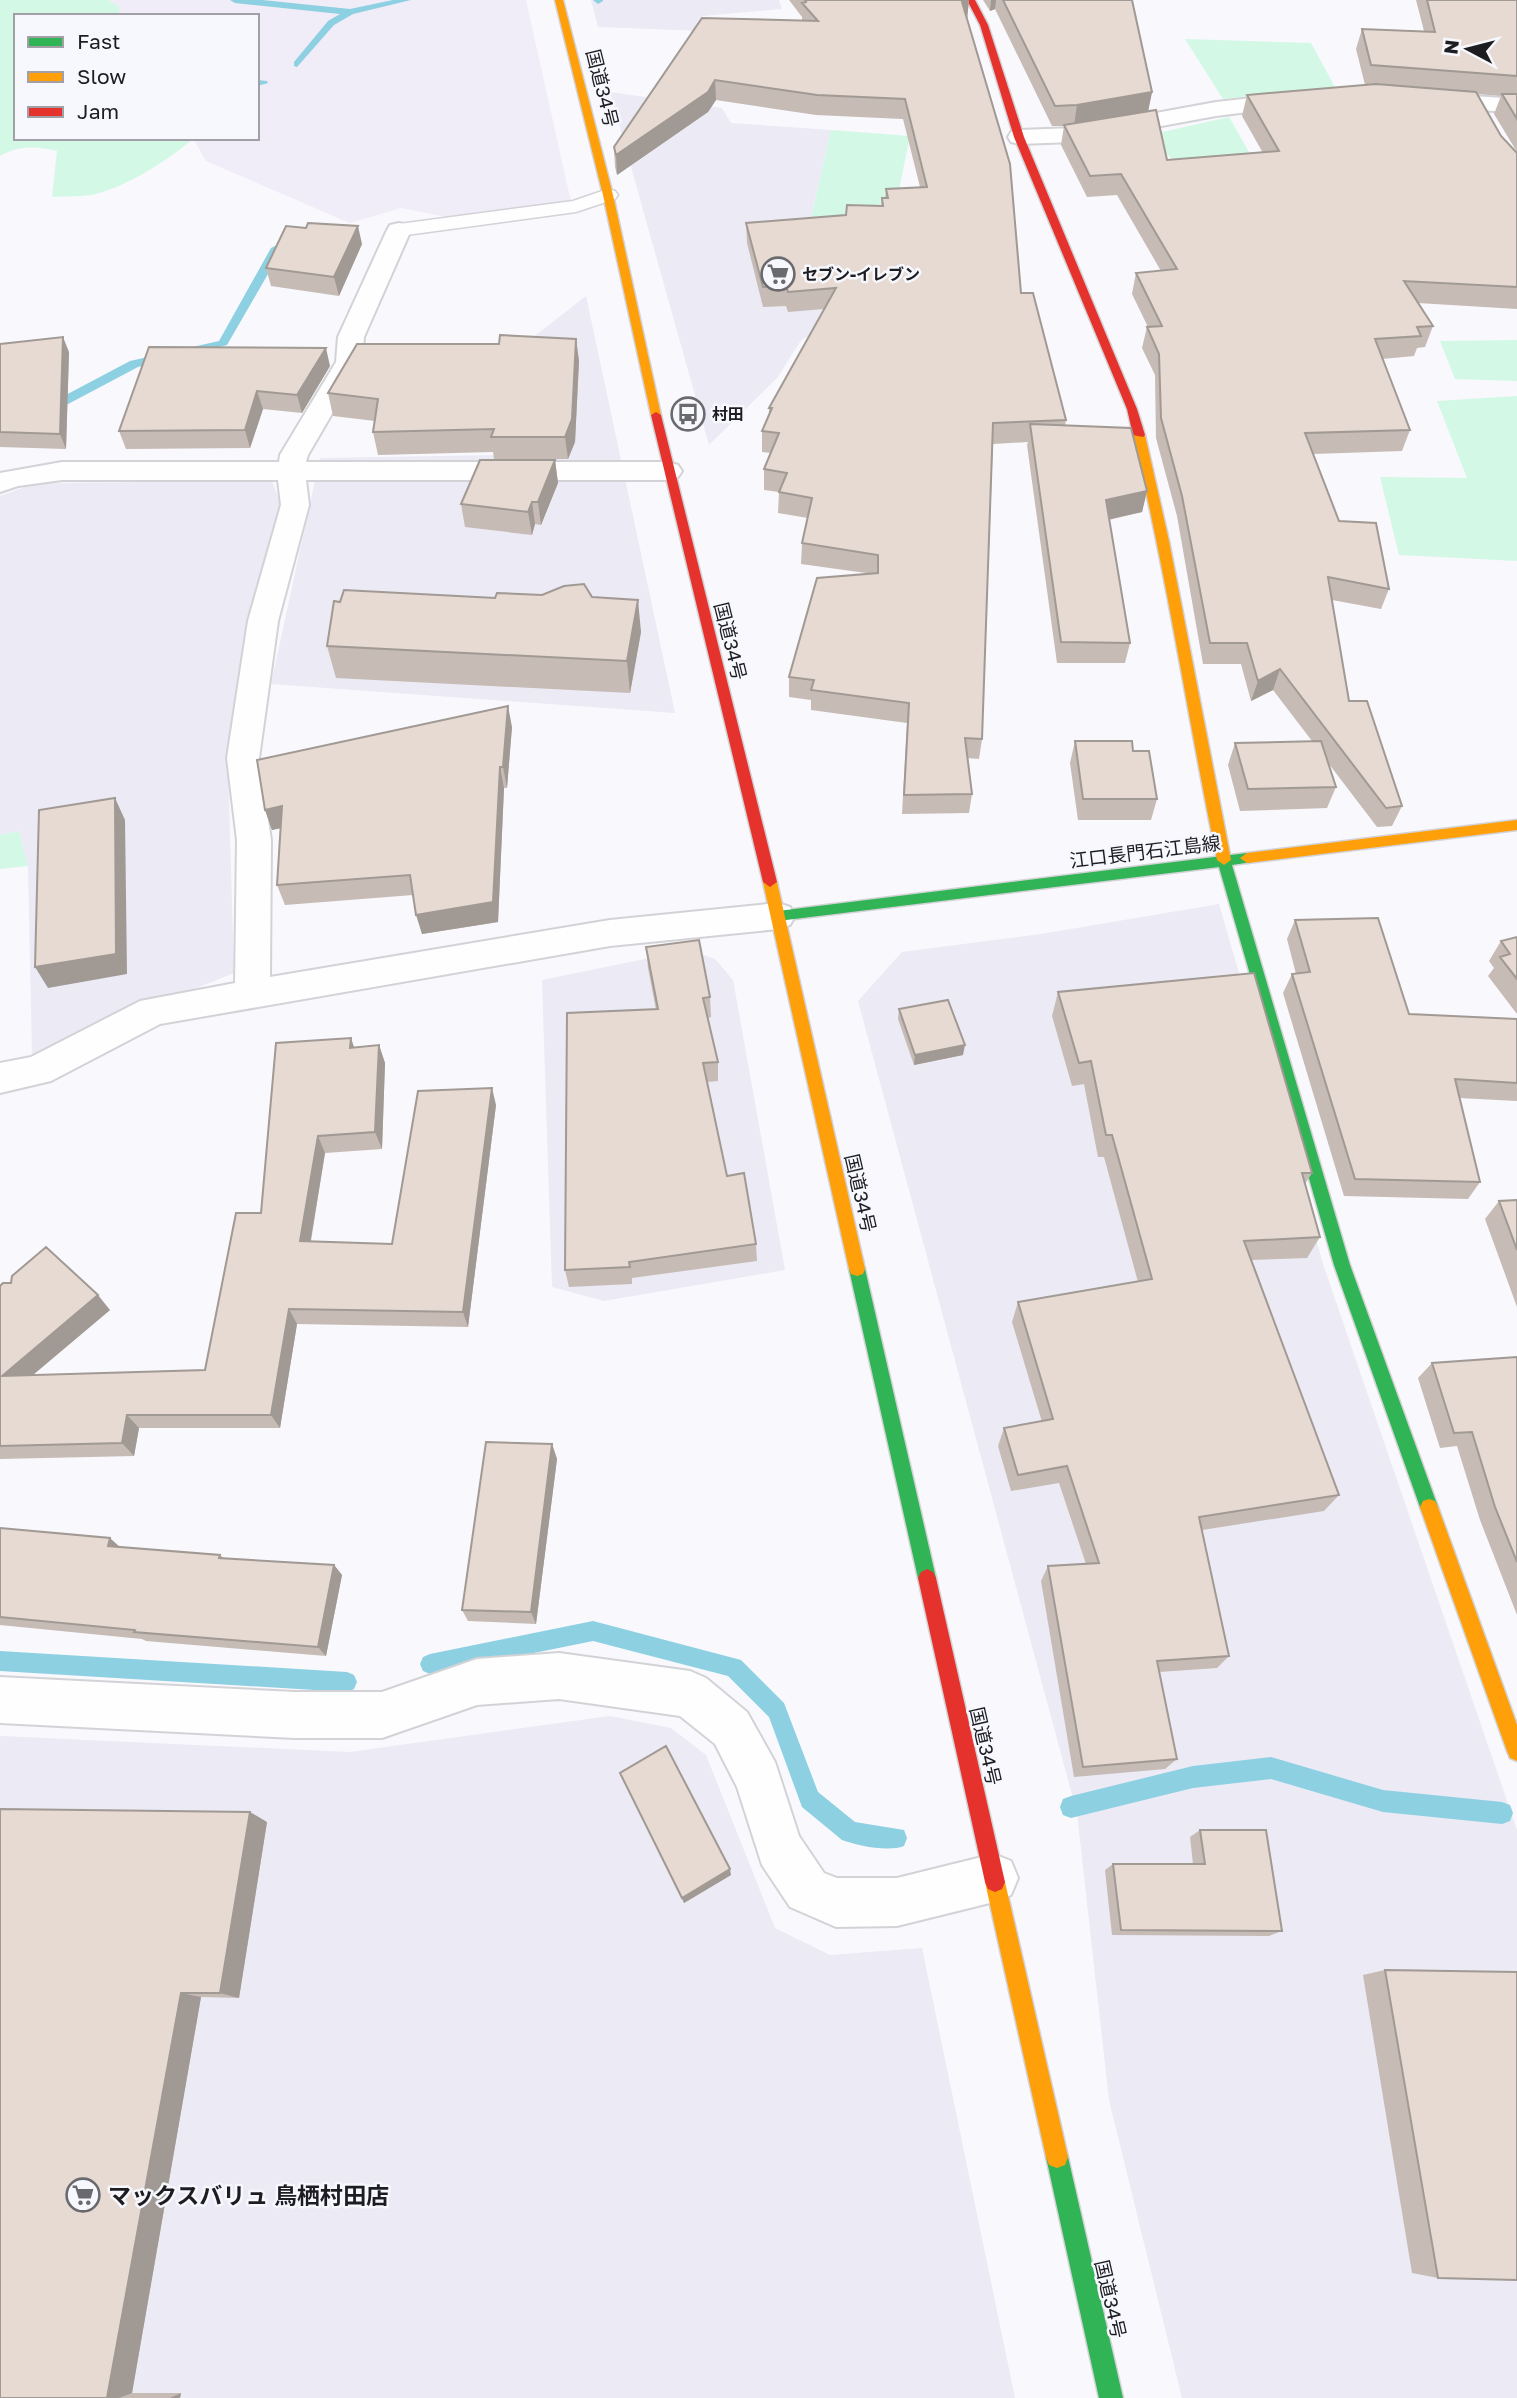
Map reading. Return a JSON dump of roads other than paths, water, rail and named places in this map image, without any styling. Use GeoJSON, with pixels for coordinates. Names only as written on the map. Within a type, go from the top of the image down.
{"type":"FeatureCollection","features":[{"type":"Feature","properties":{"kind":"main road","name":"国道34号"},"geometry":{"type":"LineString","coordinates":[[559,0],[608,195],[668,471],[778,916],[1111,2398]]}},
{"type":"Feature","properties":{"kind":"main road"},"geometry":{"type":"LineString","coordinates":[[971,0],[984,25],[1018,137],[1138,430],[1160,517],[1203,763],[1225,863],[1342,1265],[1517,1751]]}},
{"type":"Feature","properties":{"kind":"main road","name":"江口長門石江島線"},"geometry":{"type":"LineString","coordinates":[[778,916],[1517,825]]}},
{"type":"Feature","properties":{"kind":"street"},"geometry":{"type":"LineString","coordinates":[[1018,137],[1074,135],[1216,109],[1320,97]]}},
{"type":"Feature","properties":{"kind":"street"},"geometry":{"type":"LineString","coordinates":[[1411,98],[1517,106]]}},
{"type":"Feature","properties":{"kind":"street"},"geometry":{"type":"LineString","coordinates":[[252,995],[254,839],[243,758],[264,621],[295,505],[292,470],[294,455],[317,421],[349,362],[354,328],[399,230]]}},
{"type":"Feature","properties":{"kind":"street"},"geometry":{"type":"LineString","coordinates":[[0,483],[13,478],[62,471],[668,471]]}},
{"type":"Feature","properties":{"kind":"street"},"geometry":{"type":"LineString","coordinates":[[0,1078],[38,1070],[153,1011],[610,933],[778,916]]}},
{"type":"Feature","properties":{"kind":"street"},"geometry":{"type":"LineString","coordinates":[[0,1700],[295,1715],[382,1715],[477,1682],[559,1676],[690,1694],[730,1728],[758,1779],[779,1849],[807,1890],[836,1903],[897,1902],[994,1878]]}},
{"type":"Feature","properties":{"kind":"lane"},"geometry":{"type":"LineString","coordinates":[[1476,103],[1488,123]]}},
{"type":"Feature","properties":{"kind":"lane"},"geometry":{"type":"LineString","coordinates":[[399,230],[576,206],[608,195]]}},
{"type":"Feature","properties":{"kind":"waterway"},"geometry":{"type":"LineString","coordinates":[[235,0],[350,12]]}},
{"type":"Feature","properties":{"kind":"waterway"},"geometry":{"type":"LineString","coordinates":[[350,12],[406,0]]}},
{"type":"Feature","properties":{"kind":"waterway"},"geometry":{"type":"LineString","coordinates":[[297,64],[331,23],[350,12]]}},
{"type":"Feature","properties":{"kind":"waterway"},"geometry":{"type":"LineString","coordinates":[[49,409],[134,364],[223,343],[277,248]]}},
{"type":"Feature","properties":{"kind":"waterway"},"geometry":{"type":"LineString","coordinates":[[430,1664],[593,1631],[734,1667],[777,1710],[810,1799],[850,1832],[896,1838]]}},
{"type":"Feature","properties":{"kind":"waterway"},"geometry":{"type":"LineString","coordinates":[[0,1661],[347,1682]]}},
{"type":"Feature","properties":{"kind":"waterway"},"geometry":{"type":"LineString","coordinates":[[1071,1807],[1193,1777],[1271,1768],[1383,1801],[1502,1813]]}},
{"type":"Feature","properties":{"kind":"place","name":"セブン-イレブン"},"geometry":{"type":"Point","coordinates":[778,274]}},
{"type":"Feature","properties":{"kind":"place","name":"村田"},"geometry":{"type":"Point","coordinates":[688,414]}},
{"type":"Feature","properties":{"kind":"place","name":"マックスバリュ 鳥栖村田店"},"geometry":{"type":"Point","coordinates":[83,2195]}}]}
